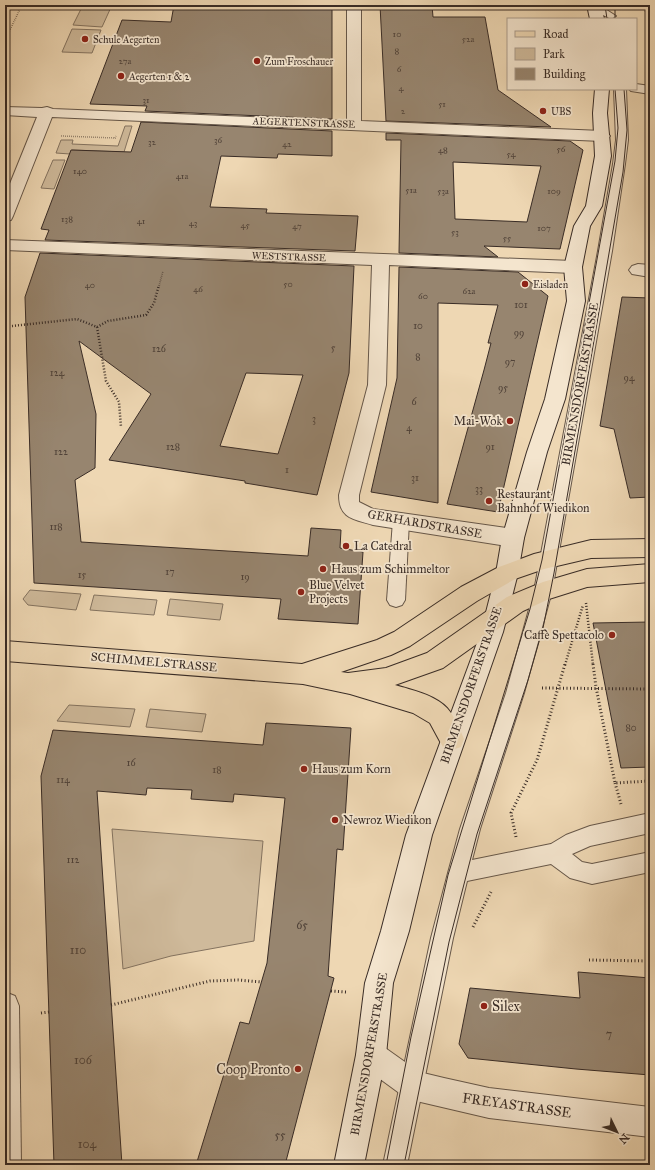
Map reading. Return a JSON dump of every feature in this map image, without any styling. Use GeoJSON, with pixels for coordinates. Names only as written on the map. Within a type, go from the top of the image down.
{"type":"FeatureCollection","features":[{"type":"Feature","properties":{"kind":"main road","name":"SCHIMMELSTRASSE"},"geometry":{"type":"LineString","coordinates":[[303,674],[358,657],[390,645],[402,639],[469,594],[507,573],[549,558],[591,549],[650,548]]}},
{"type":"Feature","properties":{"kind":"main road","name":"SCHIMMELSTRASSE"},"geometry":{"type":"LineString","coordinates":[[5,651],[303,674],[348,684],[386,678],[435,661],[515,604],[543,591],[587,578],[650,573]]}},
{"type":"Feature","properties":{"kind":"main road"},"geometry":{"type":"LineString","coordinates":[[348,684],[416,703],[438,715],[452,739]]}},
{"type":"Feature","properties":{"kind":"street"},"geometry":{"type":"LineString","coordinates":[[354,5],[354,125]]}},
{"type":"Feature","properties":{"kind":"street"},"geometry":{"type":"LineString","coordinates":[[637,88],[650,90]]}},
{"type":"Feature","properties":{"kind":"street","name":"BIRMENSDORFERSTRASSE"},"geometry":{"type":"LineString","coordinates":[[349,1165],[371,1055],[379,983],[395,931],[419,835],[497,616],[513,538],[537,452],[555,399],[576,301],[573,267],[582,226],[594,206],[603,156],[600,113],[602,90]]}},
{"type":"Feature","properties":{"kind":"street","name":"AEGERTENSTRASSE"},"geometry":{"type":"LineString","coordinates":[[5,111],[47,111],[602,136]]}},
{"type":"Feature","properties":{"kind":"street"},"geometry":{"type":"LineString","coordinates":[[5,216],[47,111]]}},
{"type":"Feature","properties":{"kind":"street","name":"WESTSTRASSE"},"geometry":{"type":"LineString","coordinates":[[5,245],[573,267]]}},
{"type":"Feature","properties":{"kind":"street","name":"GERHARDSTRASSE"},"geometry":{"type":"LineString","coordinates":[[381,260],[376,385],[349,495],[349,506],[361,513],[401,521],[513,538]]}},
{"type":"Feature","properties":{"kind":"street"},"geometry":{"type":"LineString","coordinates":[[5,1006],[6,1165]]}},
{"type":"Feature","properties":{"kind":"street","name":"FREYASTRASSE"},"geometry":{"type":"LineString","coordinates":[[371,1055],[412,1085],[489,1104],[650,1122]]}},
{"type":"Feature","properties":{"kind":"lane"},"geometry":{"type":"LineString","coordinates":[[610,5],[611,18]]}},
{"type":"Feature","properties":{"kind":"lane"},"geometry":{"type":"LineString","coordinates":[[595,10],[611,18]]}},
{"type":"Feature","properties":{"kind":"lane","name":"BIRMENSDORFERSTRASSE"},"geometry":{"type":"LineString","coordinates":[[396,1165],[442,938],[458,873],[476,811],[515,692],[543,591],[619,164],[622,134],[620,90]]}},
{"type":"Feature","properties":{"kind":"lane"},"geometry":{"type":"LineString","coordinates":[[396,600],[401,521]]}},
{"type":"Feature","properties":{"kind":"lane"},"geometry":{"type":"LineString","coordinates":[[458,873],[554,853],[573,842],[590,836],[650,823]]}},
{"type":"Feature","properties":{"kind":"lane"},"geometry":{"type":"LineString","coordinates":[[554,853],[577,871],[592,874],[650,862]]}},
{"type":"Feature","properties":{"kind":"path"},"geometry":{"type":"LineString","coordinates":[[5,40],[22,5]]}},
{"type":"Feature","properties":{"kind":"path"},"geometry":{"type":"LineString","coordinates":[[644,5],[650,33]]}},
{"type":"Feature","properties":{"kind":"path"},"geometry":{"type":"LineString","coordinates":[[97,327],[108,321],[146,315],[154,303],[165,265]]}},
{"type":"Feature","properties":{"kind":"path"},"geometry":{"type":"LineString","coordinates":[[12,326],[77,319],[97,327]]}},
{"type":"Feature","properties":{"kind":"path"},"geometry":{"type":"LineString","coordinates":[[97,327],[106,381],[119,402],[121,427]]}},
{"type":"Feature","properties":{"kind":"path"},"geometry":{"type":"LineString","coordinates":[[470,934],[516,839],[511,813],[537,760],[585,599],[596,687],[615,783],[650,781]]}},
{"type":"Feature","properties":{"kind":"path"},"geometry":{"type":"LineString","coordinates":[[539,688],[650,688]]}},
{"type":"Feature","properties":{"kind":"path"},"geometry":{"type":"LineString","coordinates":[[588,960],[650,961]]}},
{"type":"Feature","properties":{"kind":"path"},"geometry":{"type":"LineString","coordinates":[[111,1005],[210,981],[238,980],[262,982]]}},
{"type":"Feature","properties":{"kind":"path"},"geometry":{"type":"LineString","coordinates":[[331,990],[346,992]]}},
{"type":"Feature","properties":{"kind":"path"},"geometry":{"type":"LineString","coordinates":[[41,1013],[49,1012]]}},
{"type":"Feature","properties":{"kind":"green space"},"geometry":{"type":"Polygon","coordinates":[[[83,5],[112,5],[102,27],[73,25],[83,5]]]}},
{"type":"Feature","properties":{"kind":"green space"},"geometry":{"type":"Polygon","coordinates":[[[72,29],[101,30],[92,53],[62,52],[72,29]]]}},
{"type":"Feature","properties":{"kind":"green space"},"geometry":{"type":"Polygon","coordinates":[[[125,126],[132,126],[124,152],[72,150],[70,154],[56,153],[61,140],[73,140],[72,144],[118,146],[125,126]]]}},
{"type":"Feature","properties":{"kind":"green space"},"geometry":{"type":"Polygon","coordinates":[[[53,160],[65,160],[54,189],[41,188],[53,160]]]}},
{"type":"Feature","properties":{"kind":"green space"},"geometry":{"type":"Polygon","coordinates":[[[30,590],[81,594],[76,610],[28,605],[23,599],[30,590]]]}},
{"type":"Feature","properties":{"kind":"green space"},"geometry":{"type":"Polygon","coordinates":[[[94,595],[157,600],[154,615],[90,610],[94,595]]]}},
{"type":"Feature","properties":{"kind":"green space"},"geometry":{"type":"Polygon","coordinates":[[[170,599],[223,604],[220,620],[167,615],[170,599]]]}},
{"type":"Feature","properties":{"kind":"green space"},"geometry":{"type":"Polygon","coordinates":[[[69,705],[135,709],[130,727],[57,721],[69,705]]]}},
{"type":"Feature","properties":{"kind":"green space"},"geometry":{"type":"Polygon","coordinates":[[[150,709],[206,714],[202,732],[146,727],[150,709]]]}},
{"type":"Feature","properties":{"kind":"green space"},"geometry":{"type":"Polygon","coordinates":[[[112,829],[263,841],[254,941],[171,956],[123,969],[112,829]]]}},
{"type":"Feature","properties":{"kind":"building"},"geometry":{"type":"Polygon","coordinates":[[[174,5],[332,5],[332,119],[145,111],[147,106],[90,104],[122,20],[171,22],[174,5]]]}},
{"type":"Feature","properties":{"kind":"building"},"geometry":{"type":"Polygon","coordinates":[[[380,5],[432,5],[433,17],[485,17],[498,90],[551,127],[386,121],[380,5]]]}},
{"type":"Feature","properties":{"kind":"building"},"geometry":{"type":"Polygon","coordinates":[[[141,122],[332,131],[332,156],[278,154],[277,158],[221,156],[210,207],[267,209],[266,213],[358,216],[355,251],[45,240],[49,230],[41,229],[71,150],[131,152],[141,122]]]}},
{"type":"Feature","properties":{"kind":"building"},"geometry":{"type":"Polygon","coordinates":[[[386,133],[570,141],[583,150],[560,249],[484,246],[498,257],[399,253],[401,140],[386,140],[386,133]],[[453,162],[455,219],[527,222],[541,166],[453,162]]]}},
{"type":"Feature","properties":{"kind":"building"},"geometry":{"type":"Polygon","coordinates":[[[40,253],[354,266],[349,373],[317,495],[245,483],[245,481],[109,460],[151,394],[79,341],[96,414],[95,468],[75,480],[81,542],[308,556],[311,528],[341,530],[340,548],[363,552],[358,624],[278,619],[281,599],[34,583],[25,297],[40,253]],[[246,373],[220,446],[278,454],[303,375],[246,373]]]}},
{"type":"Feature","properties":{"kind":"building"},"geometry":{"type":"Polygon","coordinates":[[[399,267],[518,272],[548,296],[498,512],[447,504],[491,343],[488,343],[498,305],[438,303],[438,503],[371,492],[397,378],[399,267]]]}},
{"type":"Feature","properties":{"kind":"building"},"geometry":{"type":"Polygon","coordinates":[[[622,297],[650,298],[650,497],[630,498],[614,429],[600,426],[622,297]]]}},
{"type":"Feature","properties":{"kind":"building"},"geometry":{"type":"Polygon","coordinates":[[[650,622],[650,767],[621,768],[593,623],[650,622]]]}},
{"type":"Feature","properties":{"kind":"building"},"geometry":{"type":"Polygon","coordinates":[[[266,723],[351,728],[343,850],[337,849],[328,976],[334,978],[285,1165],[196,1165],[240,1022],[249,1024],[267,963],[285,798],[234,794],[233,802],[191,799],[192,790],[147,788],[146,795],[97,791],[122,1165],[54,1165],[41,776],[53,730],[263,745],[266,723]]]}},
{"type":"Feature","properties":{"kind":"building"},"geometry":{"type":"Polygon","coordinates":[[[578,972],[650,978],[650,1075],[468,1058],[459,1044],[470,988],[580,998],[578,972]]]}},
{"type":"Feature","properties":{"kind":"tram line"},"geometry":{"type":"LineString","coordinates":[[605,5],[607,18]]}},
{"type":"Feature","properties":{"kind":"tram line"},"geometry":{"type":"LineString","coordinates":[[615,5],[615,18]]}},
{"type":"Feature","properties":{"kind":"tram line"},"geometry":{"type":"LineString","coordinates":[[386,1165],[411,1037],[448,875],[530,609],[542,560],[615,161],[618,128],[615,90]]}},
{"type":"Feature","properties":{"kind":"tram line"},"geometry":{"type":"LineString","coordinates":[[404,1165],[449,942],[477,834],[528,680],[543,628],[554,573],[623,172],[627,130],[624,90]]}},
{"type":"Feature","properties":{"kind":"place","name":"Schule Aegerten"},"geometry":{"type":"Point","coordinates":[85,39]}},
{"type":"Feature","properties":{"kind":"place","name":"Zum Froschauer"},"geometry":{"type":"Point","coordinates":[257,61]}},
{"type":"Feature","properties":{"kind":"place","name":"Aegerten 1 & 2"},"geometry":{"type":"Point","coordinates":[121,76]}},
{"type":"Feature","properties":{"kind":"place","name":"UBS"},"geometry":{"type":"Point","coordinates":[543,111]}},
{"type":"Feature","properties":{"kind":"place","name":"Eisladen"},"geometry":{"type":"Point","coordinates":[525,284]}},
{"type":"Feature","properties":{"kind":"place","name":"Mai-Wok"},"geometry":{"type":"Point","coordinates":[510,421]}},
{"type":"Feature","properties":{"kind":"place","name":"Restaurant Bahnhof Wiedikon"},"geometry":{"type":"Point","coordinates":[489,501]}},
{"type":"Feature","properties":{"kind":"place","name":"La Catedral"},"geometry":{"type":"Point","coordinates":[346,546]}},
{"type":"Feature","properties":{"kind":"place","name":"Haus zum Schimmeltor"},"geometry":{"type":"Point","coordinates":[323,569]}},
{"type":"Feature","properties":{"kind":"place","name":"Blue Velvet Projects"},"geometry":{"type":"Point","coordinates":[301,592]}},
{"type":"Feature","properties":{"kind":"place","name":"Caffè Spettacolo"},"geometry":{"type":"Point","coordinates":[612,635]}},
{"type":"Feature","properties":{"kind":"place","name":"Haus zum Korn"},"geometry":{"type":"Point","coordinates":[304,769]}},
{"type":"Feature","properties":{"kind":"place","name":"Newroz Wiedikon"},"geometry":{"type":"Point","coordinates":[335,820]}},
{"type":"Feature","properties":{"kind":"place","name":"Silex"},"geometry":{"type":"Point","coordinates":[484,1006]}},
{"type":"Feature","properties":{"kind":"place","name":"Coop Pronto"},"geometry":{"type":"Point","coordinates":[298,1069]}}]}
